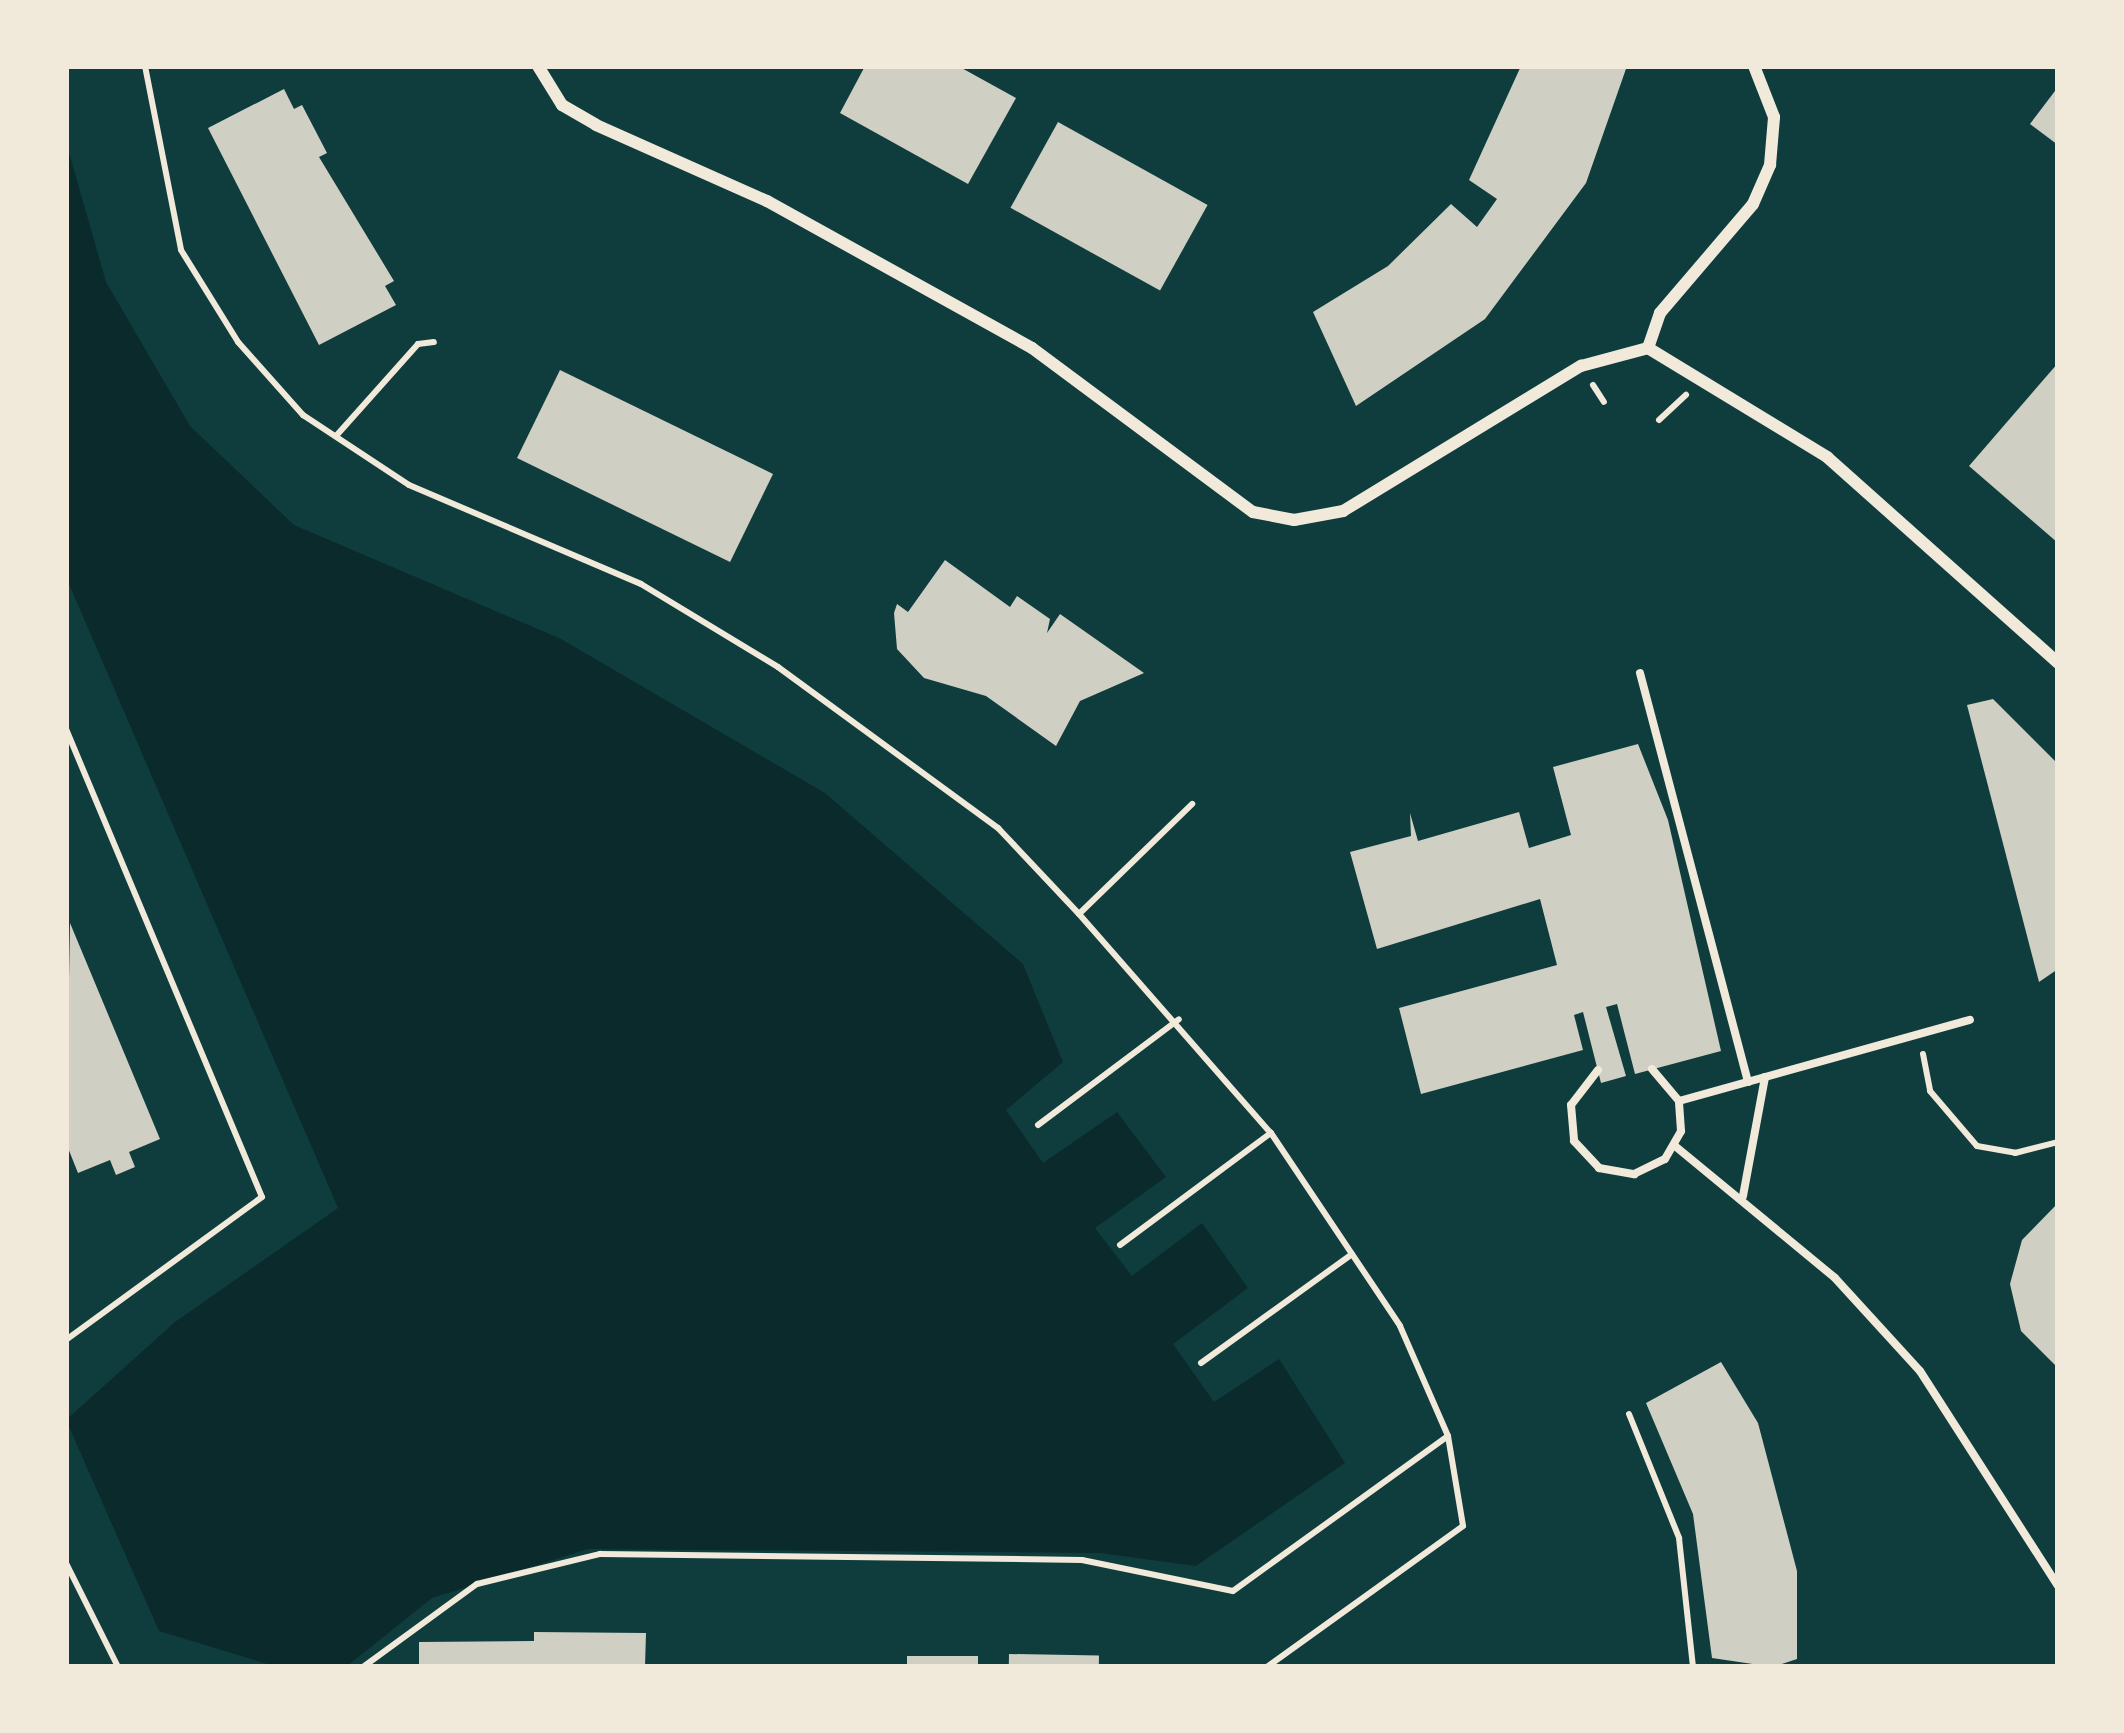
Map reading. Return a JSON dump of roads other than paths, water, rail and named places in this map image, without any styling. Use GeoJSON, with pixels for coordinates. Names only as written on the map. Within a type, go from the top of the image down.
{"type":"FeatureCollection","features":[{"type":"Feature","properties":{"kind":"street"},"geometry":{"type":"LineString","coordinates":[[538,66],[562,104],[596,125],[766,201],[1032,348],[1253,512],[1294,520],[1343,511],[1581,366],[1648,348],[1827,457],[2058,663]]}},
{"type":"Feature","properties":{"kind":"street"},"geometry":{"type":"LineString","coordinates":[[1648,348],[1660,313],[1753,204],[1770,165],[1774,117],[1754,66]]}},
{"type":"Feature","properties":{"kind":"lane"},"geometry":{"type":"LineString","coordinates":[[1640,673],[1748,1082]]}},
{"type":"Feature","properties":{"kind":"lane"},"geometry":{"type":"LineString","coordinates":[[1679,1100],[1970,1020]]}},
{"type":"Feature","properties":{"kind":"lane"},"geometry":{"type":"LineString","coordinates":[[1598,1070],[1570,1106],[1584,1156],[1634,1174],[1675,1145],[1679,1100],[1652,1069]]}},
{"type":"Feature","properties":{"kind":"lane"},"geometry":{"type":"LineString","coordinates":[[1743,1196],[1765,1077]]}},
{"type":"Feature","properties":{"kind":"lane"},"geometry":{"type":"LineString","coordinates":[[1675,1145],[1743,1196],[1920,1371],[2058,1586]]}},
{"type":"Feature","properties":{"kind":"water"},"geometry":{"type":"Polygon","coordinates":[[[66,142],[106,282],[190,426],[294,525],[561,639],[825,793],[1023,964],[1063,1062],[1006,1110],[1043,1163],[1117,1112],[1166,1177],[1095,1228],[1132,1276],[1202,1223],[1248,1288],[1173,1344],[1214,1402],[1279,1359],[1345,1463],[1196,1566],[1100,1553],[588,1549],[432,1598],[346,1667],[277,1667],[159,1631],[66,1420],[175,1322],[338,1208],[66,577],[66,142]]]}}]}
